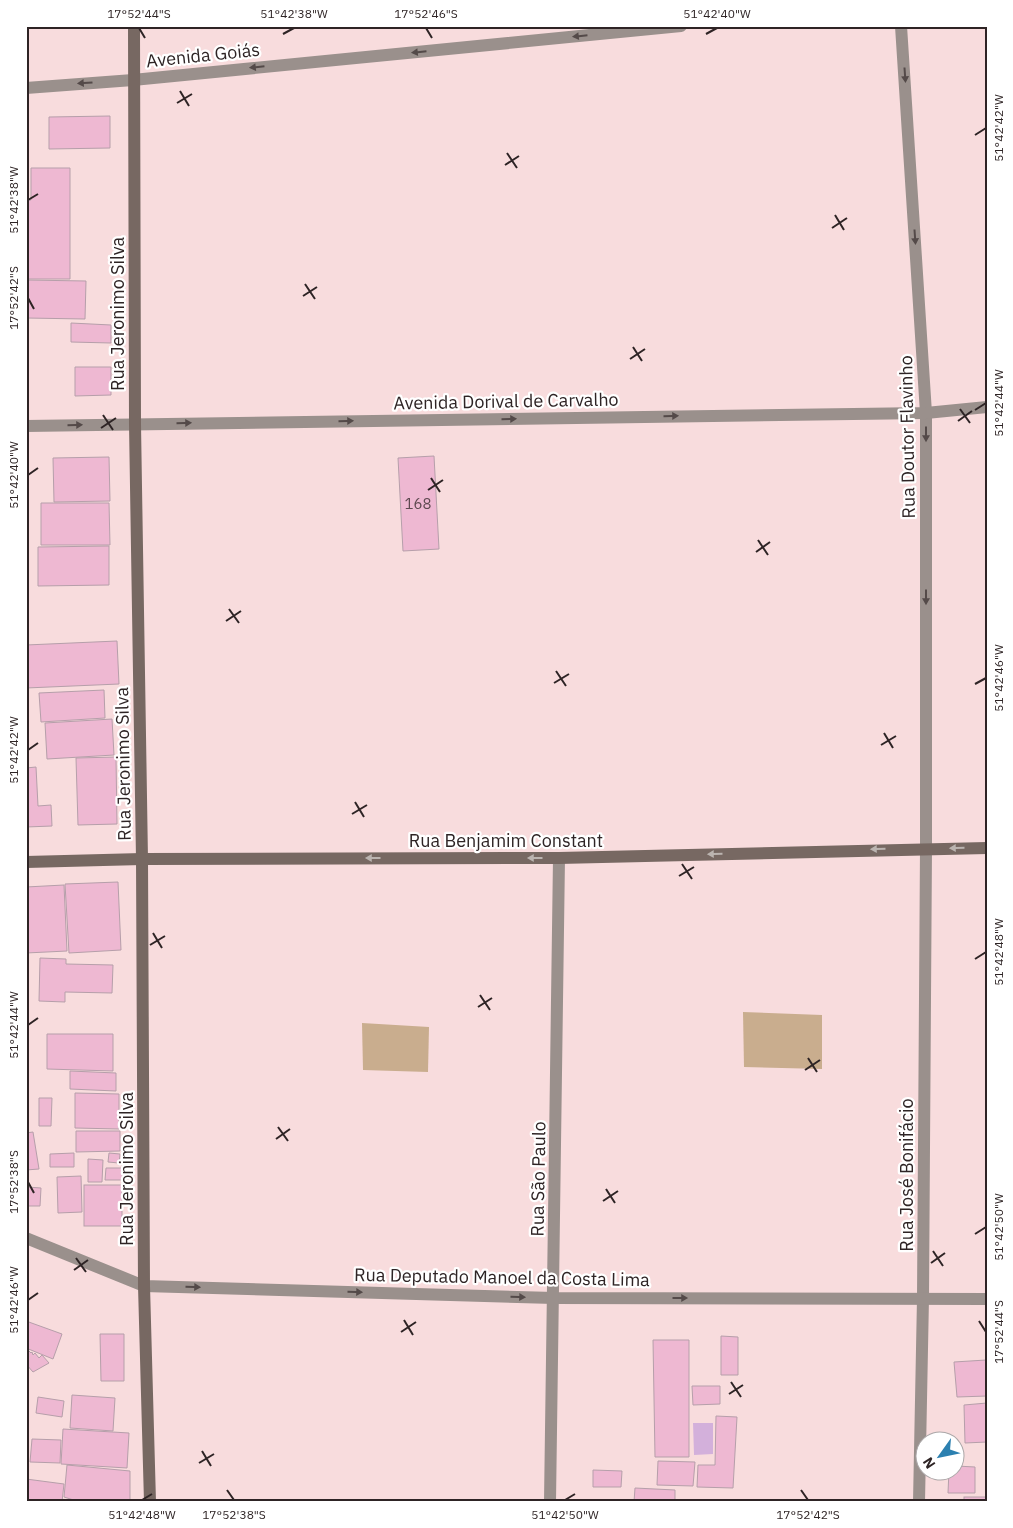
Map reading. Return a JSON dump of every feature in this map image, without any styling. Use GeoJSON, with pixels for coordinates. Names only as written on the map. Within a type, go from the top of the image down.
{"type":"FeatureCollection","features":[{"type":"Feature","properties":{"kind":"main road","name":"Rua Jeronimo Silva"},"geometry":{"type":"LineString","coordinates":[[134,26],[135,424],[142,859],[144,1286],[150,1502]]}},
{"type":"Feature","properties":{"kind":"main road","name":"Rua Benjamim Constant"},"geometry":{"type":"LineString","coordinates":[[26,862],[142,859],[559,858],[987,848]]}},
{"type":"Feature","properties":{"kind":"street","name":"Avenida Goiás"},"geometry":{"type":"LineString","coordinates":[[26,88],[133,80],[681,26]]}},
{"type":"Feature","properties":{"kind":"street","name":"Rua Doutor Flavinho"},"geometry":{"type":"LineString","coordinates":[[902,26],[926,413],[926,848]]}},
{"type":"Feature","properties":{"kind":"street","name":"Avenida Dorival de Carvalho"},"geometry":{"type":"LineString","coordinates":[[26,426],[926,413],[987,407]]}},
{"type":"Feature","properties":{"kind":"street","name":"Rua José Bonifácio"},"geometry":{"type":"LineString","coordinates":[[919,1502],[923,1298],[926,848]]}},
{"type":"Feature","properties":{"kind":"street","name":"Rua São Paulo"},"geometry":{"type":"LineString","coordinates":[[550,1502],[559,858]]}},
{"type":"Feature","properties":{"kind":"street","name":"Rua Deputado Manoel da Costa Lima"},"geometry":{"type":"LineString","coordinates":[[26,1238],[144,1286],[554,1298],[987,1298]]}},
{"type":"Feature","properties":{"kind":"shaded area"},"geometry":{"type":"Polygon","coordinates":[[[743,1012],[822,1015],[822,1069],[744,1067],[743,1012]]]}},
{"type":"Feature","properties":{"kind":"shaded area"},"geometry":{"type":"Polygon","coordinates":[[[362,1023],[429,1027],[428,1072],[363,1070],[362,1023]]]}},
{"type":"Feature","properties":{"kind":"shaded area"},"geometry":{"type":"Polygon","coordinates":[[[693,1423],[713,1423],[713,1454],[694,1455],[693,1423]]]}},
{"type":"Feature","properties":{"kind":"building"},"geometry":{"type":"Polygon","coordinates":[[[110,116],[110,148],[49,149],[49,117],[110,116]]]}},
{"type":"Feature","properties":{"kind":"building"},"geometry":{"type":"Polygon","coordinates":[[[31,168],[70,168],[70,279],[26,279],[26,200],[31,200],[31,168]]]}},
{"type":"Feature","properties":{"kind":"building"},"geometry":{"type":"Polygon","coordinates":[[[26,280],[86,281],[85,319],[26,318],[26,280]]]}},
{"type":"Feature","properties":{"kind":"building"},"geometry":{"type":"Polygon","coordinates":[[[71,323],[111,325],[111,343],[71,342],[71,323]]]}},
{"type":"Feature","properties":{"kind":"building"},"geometry":{"type":"Polygon","coordinates":[[[75,367],[111,367],[111,395],[75,396],[75,367]]]}},
{"type":"Feature","properties":{"kind":"building"},"geometry":{"type":"Polygon","coordinates":[[[434,456],[439,549],[403,551],[398,458],[434,456]]]}},
{"type":"Feature","properties":{"kind":"building"},"geometry":{"type":"Polygon","coordinates":[[[109,457],[110,501],[54,502],[53,458],[109,457]]]}},
{"type":"Feature","properties":{"kind":"building"},"geometry":{"type":"Polygon","coordinates":[[[41,503],[109,503],[110,545],[41,545],[41,503]]]}},
{"type":"Feature","properties":{"kind":"building"},"geometry":{"type":"Polygon","coordinates":[[[109,546],[109,585],[38,586],[38,547],[109,546]]]}},
{"type":"Feature","properties":{"kind":"building"},"geometry":{"type":"Polygon","coordinates":[[[117,641],[119,684],[26,688],[26,645],[117,641]]]}},
{"type":"Feature","properties":{"kind":"building"},"geometry":{"type":"Polygon","coordinates":[[[104,690],[105,718],[41,722],[39,693],[104,690]]]}},
{"type":"Feature","properties":{"kind":"building"},"geometry":{"type":"Polygon","coordinates":[[[112,719],[114,755],[47,759],[45,723],[112,719]]]}},
{"type":"Feature","properties":{"kind":"building"},"geometry":{"type":"Polygon","coordinates":[[[116,757],[117,824],[78,825],[76,758],[116,757]]]}},
{"type":"Feature","properties":{"kind":"building"},"geometry":{"type":"Polygon","coordinates":[[[36,767],[38,806],[51,805],[52,826],[26,827],[26,768],[36,767]]]}},
{"type":"Feature","properties":{"kind":"building"},"geometry":{"type":"Polygon","coordinates":[[[118,882],[121,950],[69,953],[65,884],[118,882]]]}},
{"type":"Feature","properties":{"kind":"building"},"geometry":{"type":"Polygon","coordinates":[[[64,885],[67,951],[26,953],[26,887],[64,885]]]}},
{"type":"Feature","properties":{"kind":"building"},"geometry":{"type":"Polygon","coordinates":[[[40,958],[66,959],[66,964],[113,965],[112,993],[65,992],[65,1002],[39,1001],[40,958]]]}},
{"type":"Feature","properties":{"kind":"building"},"geometry":{"type":"Polygon","coordinates":[[[47,1034],[113,1034],[113,1071],[47,1069],[47,1034]]]}},
{"type":"Feature","properties":{"kind":"building"},"geometry":{"type":"Polygon","coordinates":[[[70,1071],[116,1073],[116,1091],[70,1089],[70,1071]]]}},
{"type":"Feature","properties":{"kind":"building"},"geometry":{"type":"Polygon","coordinates":[[[75,1093],[119,1094],[119,1129],[75,1128],[75,1093]]]}},
{"type":"Feature","properties":{"kind":"building"},"geometry":{"type":"Polygon","coordinates":[[[39,1098],[52,1098],[51,1126],[39,1126],[39,1098]]]}},
{"type":"Feature","properties":{"kind":"building"},"geometry":{"type":"Polygon","coordinates":[[[76,1131],[120,1131],[120,1151],[76,1152],[76,1131]]]}},
{"type":"Feature","properties":{"kind":"building"},"geometry":{"type":"Polygon","coordinates":[[[33,1132],[39,1169],[26,1170],[26,1133],[33,1132]]]}},
{"type":"Feature","properties":{"kind":"building"},"geometry":{"type":"Polygon","coordinates":[[[74,1153],[74,1167],[50,1167],[50,1154],[74,1153]]]}},
{"type":"Feature","properties":{"kind":"building"},"geometry":{"type":"Polygon","coordinates":[[[109,1153],[120,1154],[119,1163],[108,1162],[109,1153]]]}},
{"type":"Feature","properties":{"kind":"building"},"geometry":{"type":"Polygon","coordinates":[[[88,1159],[103,1160],[102,1182],[88,1182],[88,1159]]]}},
{"type":"Feature","properties":{"kind":"building"},"geometry":{"type":"Polygon","coordinates":[[[106,1168],[123,1168],[123,1180],[105,1180],[106,1168]]]}},
{"type":"Feature","properties":{"kind":"building"},"geometry":{"type":"Polygon","coordinates":[[[81,1176],[82,1212],[58,1213],[57,1177],[81,1176]]]}},
{"type":"Feature","properties":{"kind":"building"},"geometry":{"type":"Polygon","coordinates":[[[84,1185],[122,1185],[122,1226],[84,1226],[84,1185]]]}},
{"type":"Feature","properties":{"kind":"building"},"geometry":{"type":"Polygon","coordinates":[[[27,1187],[41,1188],[40,1206],[26,1206],[27,1187]]]}},
{"type":"Feature","properties":{"kind":"building"},"geometry":{"type":"Polygon","coordinates":[[[26,1321],[62,1334],[53,1359],[26,1348],[26,1321]]]}},
{"type":"Feature","properties":{"kind":"building"},"geometry":{"type":"Polygon","coordinates":[[[100,1334],[124,1334],[124,1381],[101,1381],[100,1334]]]}},
{"type":"Feature","properties":{"kind":"building"},"geometry":{"type":"Polygon","coordinates":[[[721,1336],[738,1337],[738,1375],[721,1375],[721,1336]]]}},
{"type":"Feature","properties":{"kind":"building"},"geometry":{"type":"Polygon","coordinates":[[[653,1340],[689,1340],[689,1457],[655,1457],[653,1340]]]}},
{"type":"Feature","properties":{"kind":"building"},"geometry":{"type":"Polygon","coordinates":[[[29,1351],[33,1355],[35,1353],[39,1358],[42,1355],[49,1363],[33,1372],[26,1364],[26,1352],[29,1351]]]}},
{"type":"Feature","properties":{"kind":"building"},"geometry":{"type":"Polygon","coordinates":[[[986,1360],[987,1396],[957,1397],[954,1362],[986,1360]]]}},
{"type":"Feature","properties":{"kind":"building"},"geometry":{"type":"Polygon","coordinates":[[[692,1386],[720,1386],[720,1404],[693,1405],[692,1386]]]}},
{"type":"Feature","properties":{"kind":"building"},"geometry":{"type":"Polygon","coordinates":[[[72,1395],[115,1398],[113,1431],[70,1428],[72,1395]]]}},
{"type":"Feature","properties":{"kind":"building"},"geometry":{"type":"Polygon","coordinates":[[[38,1397],[64,1401],[62,1417],[36,1413],[38,1397]]]}},
{"type":"Feature","properties":{"kind":"building"},"geometry":{"type":"Polygon","coordinates":[[[987,1403],[987,1442],[966,1443],[964,1405],[987,1403]]]}},
{"type":"Feature","properties":{"kind":"building"},"geometry":{"type":"Polygon","coordinates":[[[716,1416],[737,1417],[733,1488],[697,1487],[698,1465],[715,1465],[716,1416]]]}},
{"type":"Feature","properties":{"kind":"building"},"geometry":{"type":"Polygon","coordinates":[[[63,1429],[129,1433],[127,1468],[61,1464],[63,1429]]]}},
{"type":"Feature","properties":{"kind":"building"},"geometry":{"type":"Polygon","coordinates":[[[32,1439],[61,1440],[60,1463],[30,1462],[32,1439]]]}},
{"type":"Feature","properties":{"kind":"building"},"geometry":{"type":"Polygon","coordinates":[[[658,1461],[695,1462],[693,1486],[657,1485],[658,1461]]]}},
{"type":"Feature","properties":{"kind":"building"},"geometry":{"type":"Polygon","coordinates":[[[67,1465],[130,1471],[130,1502],[80,1502],[64,1497],[67,1465]]]}},
{"type":"Feature","properties":{"kind":"building"},"geometry":{"type":"Polygon","coordinates":[[[966,1467],[975,1467],[975,1493],[948,1493],[949,1480],[966,1480],[966,1467]]]}},
{"type":"Feature","properties":{"kind":"building"},"geometry":{"type":"Polygon","coordinates":[[[593,1470],[622,1471],[621,1487],[593,1487],[593,1470]]]}},
{"type":"Feature","properties":{"kind":"building"},"geometry":{"type":"Polygon","coordinates":[[[26,1479],[64,1484],[62,1502],[26,1501],[26,1479]]]}},
{"type":"Feature","properties":{"kind":"building"},"geometry":{"type":"Polygon","coordinates":[[[635,1488],[675,1490],[675,1502],[634,1502],[635,1488]]]}},
{"type":"Feature","properties":{"kind":"building"},"geometry":{"type":"Polygon","coordinates":[[[964,1497],[987,1497],[987,1502],[964,1502],[964,1497]]]}}]}
